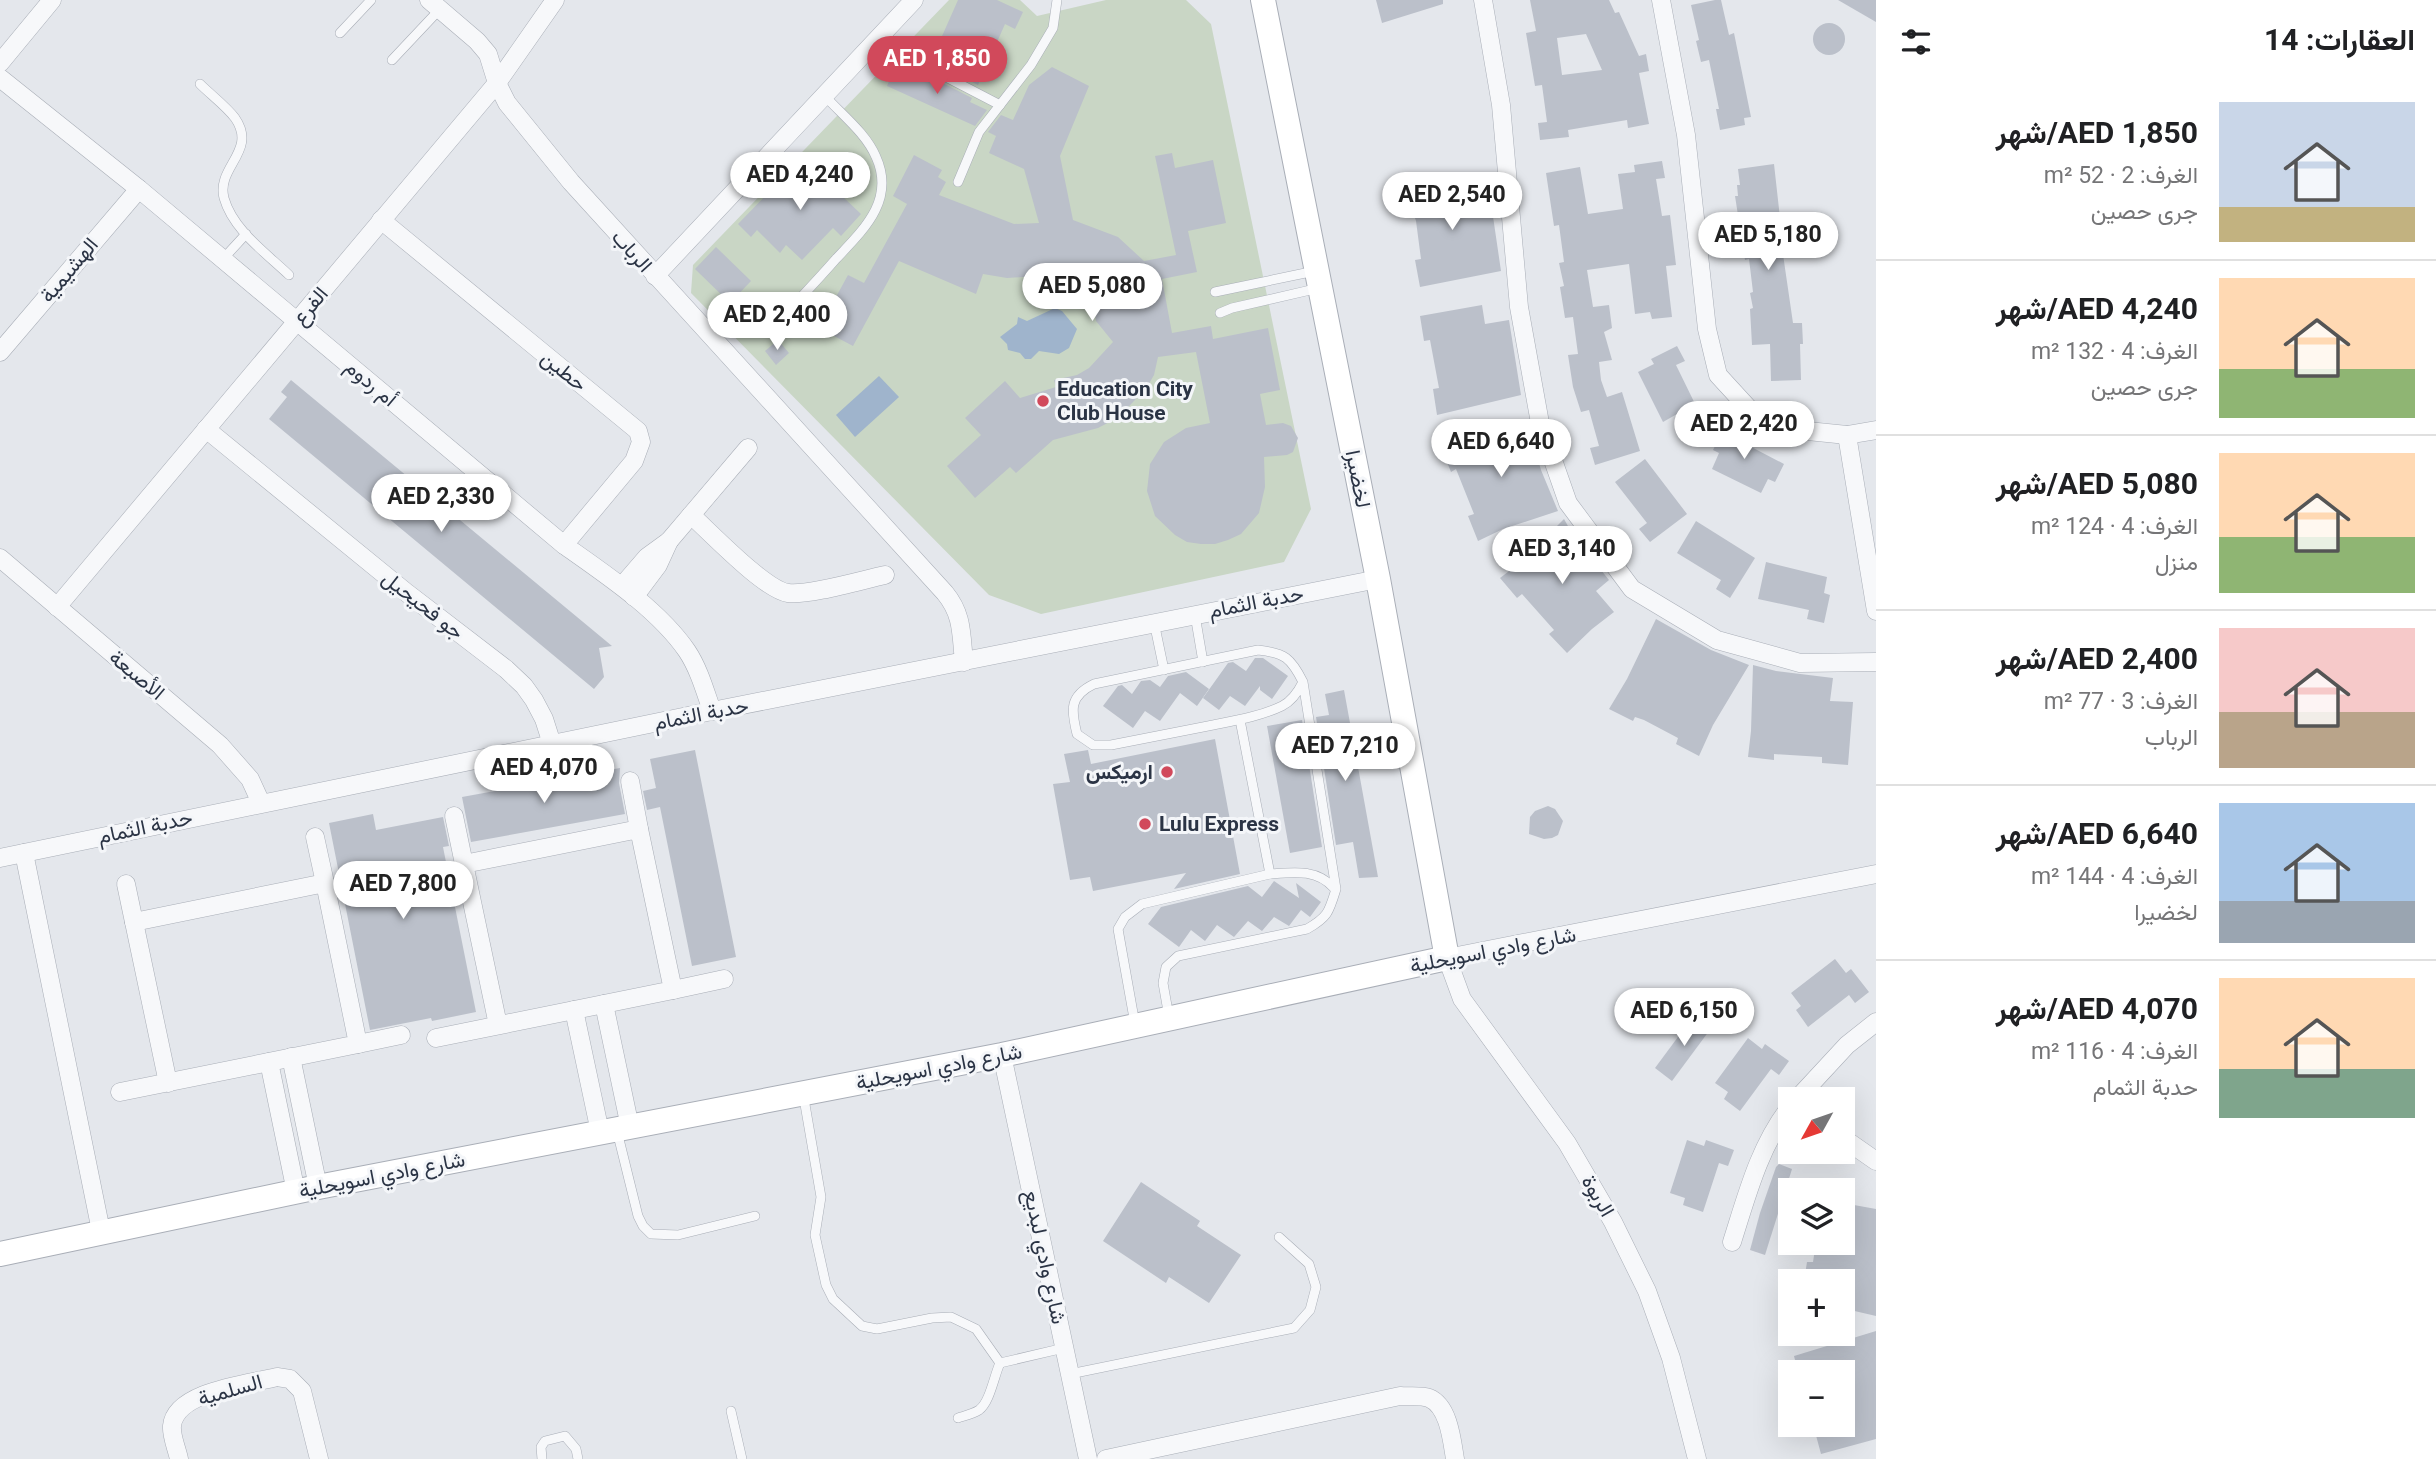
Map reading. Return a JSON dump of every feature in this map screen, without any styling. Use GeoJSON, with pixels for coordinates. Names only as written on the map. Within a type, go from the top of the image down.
{"type":"FeatureCollection","features":[{"type":"Feature","properties":{"kind":"street"},"geometry":{"type":"LineString","coordinates":[[0,63],[52,0]]}},
{"type":"Feature","properties":{"kind":"street","name":"الفرع"},"geometry":{"type":"LineString","coordinates":[[57,607],[497,83],[555,0]]}},
{"type":"Feature","properties":{"kind":"street"},"geometry":{"type":"LineString","coordinates":[[655,276],[914,0]]}},
{"type":"Feature","properties":{"kind":"street","name":"لخضيرا"},"geometry":{"type":"LineString","coordinates":[[1263,0],[1378,579],[1447,958]]}},
{"type":"Feature","properties":{"kind":"street"},"geometry":{"type":"LineString","coordinates":[[1483,0],[1501,105],[1519,307],[1540,424],[1568,503],[1632,589],[1717,640],[1800,663],[1876,662]]}},
{"type":"Feature","properties":{"kind":"street"},"geometry":{"type":"LineString","coordinates":[[1661,0],[1686,135],[1707,329],[1718,375],[1751,411],[1798,430],[1847,435],[1876,430]]}},
{"type":"Feature","properties":{"kind":"street","name":"الرباب"},"geometry":{"type":"LineString","coordinates":[[435,5],[488,54],[507,103],[571,182],[945,593],[960,616],[964,662]]}},
{"type":"Feature","properties":{"kind":"street","name":"أم ردوم"},"geometry":{"type":"LineString","coordinates":[[0,78],[139,189],[564,545],[628,592],[686,649],[712,711]]}},
{"type":"Feature","properties":{"kind":"street","name":"الهشيمية"},"geometry":{"type":"LineString","coordinates":[[0,352],[139,189]]}},
{"type":"Feature","properties":{"kind":"street","name":"حطين"},"geometry":{"type":"LineString","coordinates":[[381,220],[638,431],[641,442],[634,461],[564,545]]}},
{"type":"Feature","properties":{"kind":"street","name":"جو فحيحيل"},"geometry":{"type":"LineString","coordinates":[[206,429],[524,685],[544,719],[552,744]]}},
{"type":"Feature","properties":{"kind":"street"},"geometry":{"type":"LineString","coordinates":[[1847,435],[1876,611]]}},
{"type":"Feature","properties":{"kind":"street"},"geometry":{"type":"LineString","coordinates":[[628,592],[658,565],[669,541],[748,448]]}},
{"type":"Feature","properties":{"kind":"street"},"geometry":{"type":"LineString","coordinates":[[691,515],[765,581],[787,593],[802,593],[885,575]]}},
{"type":"Feature","properties":{"kind":"street","name":"الأصبعة"},"geometry":{"type":"LineString","coordinates":[[0,558],[220,745],[250,779],[261,803]]}},
{"type":"Feature","properties":{"kind":"street","name":"حدبة الثمام"},"geometry":{"type":"LineString","coordinates":[[0,858],[712,711],[1378,579]]}},
{"type":"Feature","properties":{"kind":"street"},"geometry":{"type":"LineString","coordinates":[[630,781],[673,990]]}},
{"type":"Feature","properties":{"kind":"street"},"geometry":{"type":"LineString","coordinates":[[454,816],[498,1025]]}},
{"type":"Feature","properties":{"kind":"street"},"geometry":{"type":"LineString","coordinates":[[464,864],[639,829]]}},
{"type":"Feature","properties":{"kind":"street"},"geometry":{"type":"LineString","coordinates":[[315,837],[358,1044]]}},
{"type":"Feature","properties":{"kind":"street"},"geometry":{"type":"LineString","coordinates":[[24,853],[100,1231]]}},
{"type":"Feature","properties":{"kind":"street","name":"شارع وادي اسويحلية"},"geometry":{"type":"LineString","coordinates":[[0,1254],[307,1189],[1002,1055],[1447,958],[1876,874]]}},
{"type":"Feature","properties":{"kind":"street"},"geometry":{"type":"LineString","coordinates":[[134,922],[325,883]]}},
{"type":"Feature","properties":{"kind":"street"},"geometry":{"type":"LineString","coordinates":[[126,884],[168,1083]]}},
{"type":"Feature","properties":{"kind":"street","name":"الربوة"},"geometry":{"type":"LineString","coordinates":[[1447,958],[1462,999],[1567,1143],[1613,1222],[1647,1292],[1671,1358],[1697,1459]]}},
{"type":"Feature","properties":{"kind":"street"},"geometry":{"type":"LineString","coordinates":[[436,1038],[724,979]]}},
{"type":"Feature","properties":{"kind":"street"},"geometry":{"type":"LineString","coordinates":[[604,1004],[615,1129]]}},
{"type":"Feature","properties":{"kind":"street"},"geometry":{"type":"LineString","coordinates":[[574,1010],[615,1129]]}},
{"type":"Feature","properties":{"kind":"street"},"geometry":{"type":"LineString","coordinates":[[1808,1087],[1847,1045],[1876,1021]]}},
{"type":"Feature","properties":{"kind":"street"},"geometry":{"type":"LineString","coordinates":[[120,1092],[401,1035]]}},
{"type":"Feature","properties":{"kind":"street","name":"شارع وادي لبديع"},"geometry":{"type":"LineString","coordinates":[[1002,1055],[1088,1459]]}},
{"type":"Feature","properties":{"kind":"street"},"geometry":{"type":"LineString","coordinates":[[291,1057],[307,1189]]}},
{"type":"Feature","properties":{"kind":"street"},"geometry":{"type":"LineString","coordinates":[[269,1062],[307,1189]]}},
{"type":"Feature","properties":{"kind":"street"},"geometry":{"type":"LineString","coordinates":[[1732,1242],[1752,1175],[1778,1126]]}},
{"type":"Feature","properties":{"kind":"street"},"geometry":{"type":"LineString","coordinates":[[1855,1146],[1876,1161]]}},
{"type":"Feature","properties":{"kind":"street","name":"السلمية"},"geometry":{"type":"LineString","coordinates":[[178,1459],[172,1426],[178,1410],[194,1397],[277,1377],[290,1379],[302,1391],[319,1459]]}},
{"type":"Feature","properties":{"kind":"street"},"geometry":{"type":"LineString","coordinates":[[1106,1459],[1185,1451],[1400,1396],[1429,1398],[1440,1409],[1450,1430],[1455,1459]]}},
{"type":"Feature","properties":{"kind":"lane"},"geometry":{"type":"LineString","coordinates":[[340,33],[371,0]]}},
{"type":"Feature","properties":{"kind":"lane"},"geometry":{"type":"LineString","coordinates":[[958,183],[979,132],[1031,65],[1053,28],[1057,0]]}},
{"type":"Feature","properties":{"kind":"lane"},"geometry":{"type":"LineString","coordinates":[[392,60],[435,5]]}},
{"type":"Feature","properties":{"kind":"lane"},"geometry":{"type":"LineString","coordinates":[[877,41],[1000,105]]}},
{"type":"Feature","properties":{"kind":"lane"},"geometry":{"type":"LineString","coordinates":[[200,84],[235,119],[240,131],[240,152],[223,181],[223,196],[231,215],[246,234],[289,275]]}},
{"type":"Feature","properties":{"kind":"lane"},"geometry":{"type":"LineString","coordinates":[[791,308],[866,227],[880,199],[882,178],[877,158],[865,140],[824,95]]}},
{"type":"Feature","properties":{"kind":"lane"},"geometry":{"type":"LineString","coordinates":[[223,259],[246,234]]}},
{"type":"Feature","properties":{"kind":"lane"},"geometry":{"type":"LineString","coordinates":[[1215,292],[1319,279]]}},
{"type":"Feature","properties":{"kind":"lane"},"geometry":{"type":"LineString","coordinates":[[1220,313],[1319,279]]}},
{"type":"Feature","properties":{"kind":"lane"},"geometry":{"type":"LineString","coordinates":[[1194,614],[1203,662]]}},
{"type":"Feature","properties":{"kind":"lane"},"geometry":{"type":"LineString","coordinates":[[1154,622],[1164,670]]}},
{"type":"Feature","properties":{"kind":"lane"},"geometry":{"type":"LineString","coordinates":[[1169,1018],[1163,983],[1167,963],[1178,956],[1307,929],[1323,920],[1330,911],[1336,889],[1303,682],[1290,659],[1275,652],[1258,650],[1094,684],[1078,696],[1071,712],[1077,734],[1093,745],[1111,745],[1240,720],[1283,706],[1298,693],[1303,682]]}},
{"type":"Feature","properties":{"kind":"lane"},"geometry":{"type":"LineString","coordinates":[[1240,720],[1270,874]]}},
{"type":"Feature","properties":{"kind":"lane"},"geometry":{"type":"LineString","coordinates":[[1135,1026],[1118,929],[1125,917],[1142,904],[1270,874],[1302,871],[1326,878],[1336,889]]}},
{"type":"Feature","properties":{"kind":"lane"},"geometry":{"type":"LineString","coordinates":[[803,1093],[821,1198],[815,1235],[826,1285],[833,1299],[862,1326],[877,1329],[951,1317],[976,1329],[1000,1363]]}},
{"type":"Feature","properties":{"kind":"lane"},"geometry":{"type":"LineString","coordinates":[[615,1129],[638,1216],[650,1234],[678,1235],[755,1216]]}},
{"type":"Feature","properties":{"kind":"lane"},"geometry":{"type":"LineString","coordinates":[[1070,1374],[1294,1328],[1310,1310],[1316,1287],[1309,1265],[1279,1237]]}},
{"type":"Feature","properties":{"kind":"lane"},"geometry":{"type":"LineString","coordinates":[[1000,1363],[1064,1348]]}},
{"type":"Feature","properties":{"kind":"lane"},"geometry":{"type":"LineString","coordinates":[[958,1418],[981,1409],[990,1395],[992,1380],[1000,1363]]}},
{"type":"Feature","properties":{"kind":"lane"},"geometry":{"type":"LineString","coordinates":[[731,1411],[742,1459]]}},
{"type":"Feature","properties":{"kind":"lane"},"geometry":{"type":"LineString","coordinates":[[542,1459],[541,1447],[545,1441],[565,1436],[576,1448],[578,1459]]}},
{"type":"Feature","properties":{"kind":"green space","name":"Education City Club House"},"geometry":{"type":"Polygon","coordinates":[[[949,0],[1020,0],[1037,16],[1106,0],[1186,0],[1211,24],[1311,509],[1284,562],[1041,614],[989,595],[691,293],[693,265],[949,0]]]}},
{"type":"Feature","properties":{"kind":"water"},"geometry":{"type":"Polygon","coordinates":[[[1055,308],[1062,311],[1077,329],[1069,348],[1059,354],[1039,351],[1031,359],[1025,359],[1020,353],[1008,350],[1007,344],[1000,337],[1017,324],[1018,317],[1027,321],[1055,308]]]}},
{"type":"Feature","properties":{"kind":"water"},"geometry":{"type":"Polygon","coordinates":[[[879,376],[899,397],[855,437],[836,415],[879,376]]]}},
{"type":"Feature","properties":{"kind":"building"},"geometry":{"type":"Polygon","coordinates":[[[958,0],[997,0],[1023,12],[1015,29],[1005,24],[978,85],[931,61],[958,0]]]}},
{"type":"Feature","properties":{"kind":"building"},"geometry":{"type":"Polygon","coordinates":[[[1376,0],[1443,0],[1443,4],[1382,23],[1376,0]]]}},
{"type":"Feature","properties":{"kind":"building"},"geometry":{"type":"Polygon","coordinates":[[[1530,0],[1609,0],[1615,13],[1619,12],[1639,56],[1646,54],[1649,71],[1639,73],[1649,124],[1628,128],[1627,120],[1568,130],[1569,137],[1540,140],[1538,123],[1547,122],[1542,85],[1535,86],[1526,33],[1536,31],[1530,0]],[[1586,34],[1557,38],[1562,75],[1602,70],[1586,34]]]}},
{"type":"Feature","properties":{"kind":"building"},"geometry":{"type":"Polygon","coordinates":[[[1721,0],[1729,35],[1734,33],[1751,117],[1744,118],[1745,125],[1720,130],[1716,109],[1719,109],[1709,60],[1701,62],[1691,5],[1721,0]]]}},
{"type":"Feature","properties":{"kind":"building"},"geometry":{"type":"Polygon","coordinates":[[[1838,0],[1876,0],[1876,22],[1838,0]]]}},
{"type":"Feature","properties":{"kind":"building"},"geometry":{"type":"Polygon","coordinates":[[[1829,23],[1841,27],[1845,39],[1841,51],[1829,55],[1817,51],[1813,39],[1817,27],[1829,23]]]}},
{"type":"Feature","properties":{"kind":"building"},"geometry":{"type":"Polygon","coordinates":[[[895,67],[922,80],[925,74],[972,98],[970,102],[987,110],[975,126],[887,86],[895,67]]]}},
{"type":"Feature","properties":{"kind":"building"},"geometry":{"type":"Polygon","coordinates":[[[1052,67],[1089,86],[1060,156],[1073,220],[1118,237],[1144,261],[1176,255],[1155,156],[1172,153],[1175,168],[1213,160],[1226,223],[1188,231],[1197,272],[1162,279],[1172,333],[1211,326],[1213,339],[1268,328],[1280,390],[1260,394],[1266,425],[1283,423],[1291,426],[1298,438],[1293,452],[1264,457],[1265,487],[1259,513],[1241,534],[1228,540],[1201,544],[1187,542],[1175,535],[1155,516],[1147,491],[1150,464],[1164,442],[1186,428],[1210,423],[1196,352],[1158,357],[1154,375],[1147,387],[1119,417],[1098,428],[1053,440],[1016,473],[1010,467],[975,498],[947,466],[981,435],[965,418],[1005,381],[1020,398],[1056,387],[1054,380],[1077,375],[1089,368],[1113,342],[1096,321],[1099,296],[1076,279],[1036,279],[1036,276],[1007,278],[983,274],[976,294],[899,261],[853,346],[819,328],[848,275],[864,283],[907,204],[893,196],[914,155],[942,170],[938,177],[946,182],[939,195],[1014,224],[1039,223],[1024,169],[989,153],[996,136],[988,132],[1001,115],[1013,120],[1029,85],[1052,67]]]}},
{"type":"Feature","properties":{"kind":"building"},"geometry":{"type":"Polygon","coordinates":[[[802,158],[861,214],[841,236],[833,228],[802,260],[786,245],[780,253],[757,230],[751,237],[738,224],[802,158]]]}},
{"type":"Feature","properties":{"kind":"building"},"geometry":{"type":"Polygon","coordinates":[[[1662,161],[1665,178],[1656,179],[1662,216],[1670,215],[1676,265],[1666,266],[1672,317],[1652,319],[1650,312],[1635,314],[1629,264],[1587,270],[1593,307],[1609,305],[1612,328],[1604,332],[1612,360],[1599,362],[1601,380],[1607,397],[1622,392],[1640,451],[1595,465],[1590,448],[1599,446],[1589,410],[1581,412],[1573,387],[1568,355],[1578,354],[1573,317],[1565,318],[1560,287],[1564,286],[1559,263],[1564,262],[1559,225],[1554,226],[1546,173],[1580,167],[1588,214],[1623,209],[1618,174],[1635,172],[1634,165],[1662,161]]]}},
{"type":"Feature","properties":{"kind":"building"},"geometry":{"type":"Polygon","coordinates":[[[1774,164],[1779,227],[1793,323],[1802,323],[1801,380],[1771,381],[1770,344],[1752,345],[1750,309],[1753,308],[1750,293],[1753,292],[1749,259],[1745,260],[1735,196],[1738,196],[1737,185],[1740,185],[1738,169],[1774,164]]]}},
{"type":"Feature","properties":{"kind":"building"},"geometry":{"type":"Polygon","coordinates":[[[1466,177],[1469,199],[1490,196],[1501,271],[1420,287],[1415,260],[1421,259],[1416,221],[1413,212],[1407,213],[1403,186],[1466,177]]]}},
{"type":"Feature","properties":{"kind":"building"},"geometry":{"type":"Polygon","coordinates":[[[716,247],[751,281],[730,303],[695,269],[716,247]]]}},
{"type":"Feature","properties":{"kind":"building"},"geometry":{"type":"Polygon","coordinates":[[[1482,305],[1485,324],[1509,320],[1521,395],[1437,415],[1433,389],[1439,388],[1430,340],[1424,341],[1420,316],[1482,305]]]}},
{"type":"Feature","properties":{"kind":"building"},"geometry":{"type":"Polygon","coordinates":[[[778,340],[789,353],[776,365],[765,351],[778,340]]]}},
{"type":"Feature","properties":{"kind":"building"},"geometry":{"type":"Polygon","coordinates":[[[1677,346],[1685,361],[1676,365],[1699,412],[1680,421],[1677,414],[1663,422],[1638,372],[1654,364],[1651,359],[1677,346]]]}},
{"type":"Feature","properties":{"kind":"building"},"geometry":{"type":"Polygon","coordinates":[[[291,380],[612,646],[599,648],[604,677],[594,689],[269,419],[287,397],[281,392],[291,380]]]}},
{"type":"Feature","properties":{"kind":"building"},"geometry":{"type":"Polygon","coordinates":[[[1526,420],[1541,470],[1558,511],[1503,529],[1478,541],[1468,516],[1474,514],[1456,469],[1451,472],[1441,447],[1526,420]]]}},
{"type":"Feature","properties":{"kind":"building"},"geometry":{"type":"Polygon","coordinates":[[[1726,424],[1742,432],[1738,440],[1784,464],[1775,482],[1768,479],[1761,493],[1712,469],[1719,453],[1713,450],[1726,424]]]}},
{"type":"Feature","properties":{"kind":"building"},"geometry":{"type":"Polygon","coordinates":[[[1645,459],[1687,514],[1650,542],[1639,529],[1647,523],[1615,482],[1645,459]]]}},
{"type":"Feature","properties":{"kind":"building"},"geometry":{"type":"Polygon","coordinates":[[[1564,519],[1573,535],[1609,580],[1596,591],[1614,612],[1567,653],[1549,634],[1554,630],[1522,594],[1517,598],[1500,578],[1521,562],[1564,519]]]}},
{"type":"Feature","properties":{"kind":"building"},"geometry":{"type":"Polygon","coordinates":[[[1696,521],[1755,558],[1730,598],[1716,589],[1721,580],[1677,553],[1696,521]]]}},
{"type":"Feature","properties":{"kind":"building"},"geometry":{"type":"Polygon","coordinates":[[[1766,562],[1827,577],[1824,593],[1830,595],[1824,623],[1807,619],[1809,610],[1758,599],[1766,562]]]}},
{"type":"Feature","properties":{"kind":"building"},"geometry":{"type":"Polygon","coordinates":[[[1656,619],[1711,650],[1749,665],[1713,725],[1699,756],[1676,744],[1678,738],[1644,720],[1635,717],[1633,721],[1609,709],[1656,619]]]}},
{"type":"Feature","properties":{"kind":"building"},"geometry":{"type":"Polygon","coordinates":[[[1255,658],[1263,658],[1288,676],[1272,699],[1260,690],[1260,686],[1245,706],[1230,696],[1219,710],[1203,698],[1228,663],[1233,662],[1246,671],[1255,658]]]}},
{"type":"Feature","properties":{"kind":"building"},"geometry":{"type":"Polygon","coordinates":[[[1753,665],[1776,671],[1833,678],[1830,701],[1853,702],[1848,765],[1822,763],[1822,757],[1774,754],[1774,760],[1748,757],[1753,665]]]}},
{"type":"Feature","properties":{"kind":"building"},"geometry":{"type":"Polygon","coordinates":[[[1186,672],[1209,689],[1197,706],[1180,693],[1160,721],[1145,711],[1133,728],[1103,706],[1118,686],[1122,685],[1132,694],[1141,681],[1150,680],[1160,687],[1168,676],[1186,672]]]}},
{"type":"Feature","properties":{"kind":"building"},"geometry":{"type":"Polygon","coordinates":[[[1344,690],[1378,877],[1359,878],[1353,842],[1336,845],[1316,717],[1329,715],[1325,694],[1344,690]]]}},
{"type":"Feature","properties":{"kind":"building"},"geometry":{"type":"Polygon","coordinates":[[[1302,720],[1322,847],[1290,853],[1267,726],[1302,720]]]}},
{"type":"Feature","properties":{"kind":"building","name":"Lulu Express"},"geometry":{"type":"Polygon","coordinates":[[[1215,739],[1240,874],[1174,889],[1186,873],[1093,891],[1090,877],[1070,880],[1053,784],[1070,782],[1064,754],[1088,750],[1091,764],[1215,739]]]}},
{"type":"Feature","properties":{"kind":"building"},"geometry":{"type":"Polygon","coordinates":[[[695,750],[736,957],[692,966],[660,807],[647,810],[643,791],[656,788],[650,759],[695,750]]]}},
{"type":"Feature","properties":{"kind":"building"},"geometry":{"type":"Polygon","coordinates":[[[620,768],[619,783],[625,814],[471,842],[462,797],[620,768]]]}},
{"type":"Feature","properties":{"kind":"building"},"geometry":{"type":"Polygon","coordinates":[[[1548,806],[1555,809],[1563,821],[1558,835],[1544,839],[1529,834],[1530,817],[1535,811],[1548,806]]]}},
{"type":"Feature","properties":{"kind":"building"},"geometry":{"type":"Polygon","coordinates":[[[373,814],[376,830],[443,817],[449,846],[443,847],[476,1012],[370,1030],[329,823],[373,814]]]}},
{"type":"Feature","properties":{"kind":"building"},"geometry":{"type":"Polygon","coordinates":[[[1274,881],[1299,898],[1296,883],[1321,902],[1310,917],[1301,910],[1289,926],[1274,917],[1262,931],[1248,921],[1234,937],[1217,925],[1205,941],[1191,930],[1179,947],[1148,924],[1161,907],[1248,886],[1262,897],[1274,881]]]}},
{"type":"Feature","properties":{"kind":"building"},"geometry":{"type":"Polygon","coordinates":[[[1835,959],[1846,973],[1851,969],[1869,992],[1855,1003],[1849,995],[1808,1027],[1796,1010],[1801,1006],[1791,993],[1835,959]]]}},
{"type":"Feature","properties":{"kind":"building"},"geometry":{"type":"Polygon","coordinates":[[[1695,1014],[1712,1027],[1672,1081],[1655,1068],[1695,1014]]]}},
{"type":"Feature","properties":{"kind":"building"},"geometry":{"type":"Polygon","coordinates":[[[1748,1038],[1762,1049],[1765,1044],[1789,1061],[1779,1075],[1771,1069],[1740,1111],[1724,1099],[1728,1092],[1715,1083],[1748,1038]]]}},
{"type":"Feature","properties":{"kind":"building"},"geometry":{"type":"Polygon","coordinates":[[[1687,1140],[1704,1146],[1706,1140],[1734,1150],[1728,1166],[1719,1163],[1703,1212],[1683,1205],[1685,1198],[1670,1193],[1687,1140]]]}},
{"type":"Feature","properties":{"kind":"building"},"geometry":{"type":"Polygon","coordinates":[[[1779,1164],[1792,1169],[1789,1178],[1778,1178],[1778,1214],[1765,1255],[1750,1250],[1779,1164]]]}},
{"type":"Feature","properties":{"kind":"building"},"geometry":{"type":"Polygon","coordinates":[[[1141,1182],[1200,1221],[1197,1226],[1241,1255],[1209,1303],[1169,1277],[1166,1283],[1103,1241],[1141,1182]]]}},
{"type":"Feature","properties":{"kind":"building"},"geometry":{"type":"Polygon","coordinates":[[[1855,1205],[1876,1209],[1876,1316],[1855,1311],[1855,1269],[1806,1269],[1807,1262],[1813,1262],[1814,1255],[1855,1255],[1855,1205]]]}},
{"type":"Feature","properties":{"kind":"building"},"geometry":{"type":"Polygon","coordinates":[[[1876,1331],[1876,1439],[1821,1454],[1816,1437],[1855,1437],[1855,1360],[1795,1360],[1794,1356],[1827,1346],[1855,1346],[1855,1337],[1876,1331]]]}},
{"type":"Feature","properties":{"kind":"place","name":"Education City Club House"},"geometry":{"type":"Point","coordinates":[1043,401]}},
{"type":"Feature","properties":{"kind":"place","name":"ارميكس"},"geometry":{"type":"Point","coordinates":[1167,772]}},
{"type":"Feature","properties":{"kind":"place","name":"Lulu Express"},"geometry":{"type":"Point","coordinates":[1145,824]}}]}
